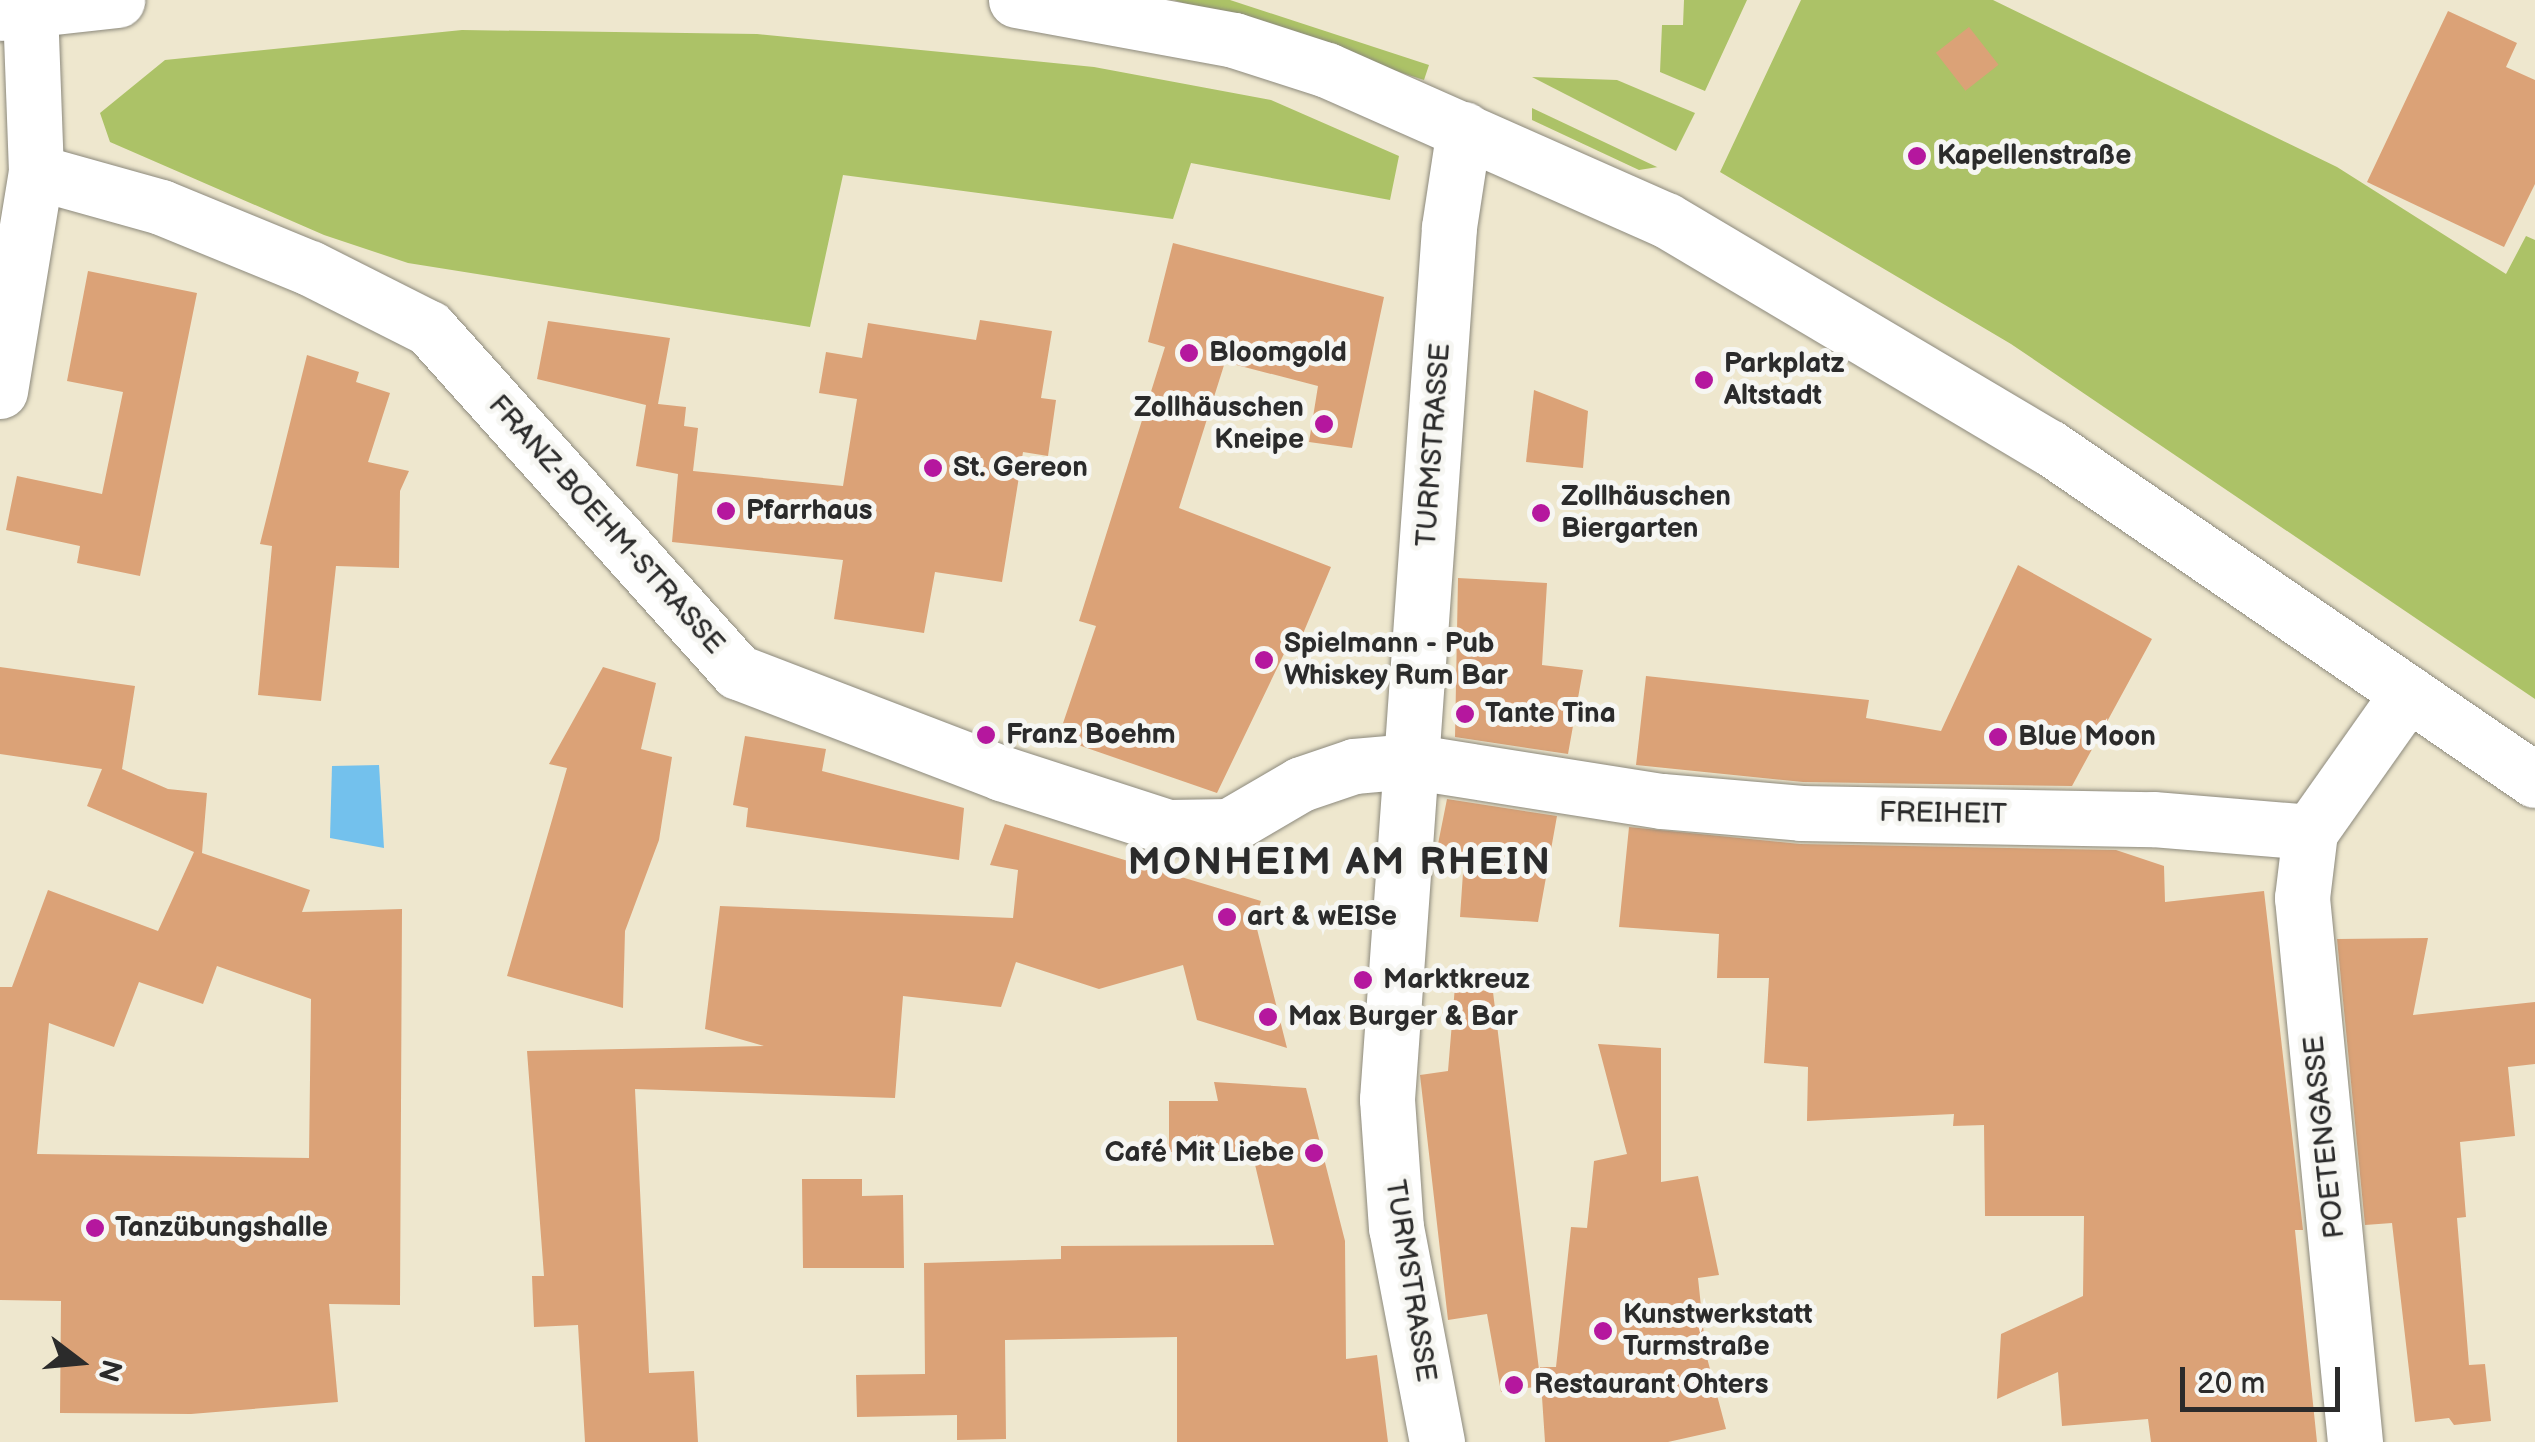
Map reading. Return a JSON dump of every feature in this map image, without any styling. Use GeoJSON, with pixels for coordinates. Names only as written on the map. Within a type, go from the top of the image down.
{"type":"FeatureCollection","features":[{"type":"Feature","properties":{"kind":"street"},"geometry":{"type":"LineString","coordinates":[[0,391],[36,172],[15,11],[117,0]]}},
{"type":"Feature","properties":{"kind":"street"},"geometry":{"type":"LineString","coordinates":[[1016,0],[1234,40],[1328,70],[1666,220],[1818,305],[2049,447],[2535,780]]}},
{"type":"Feature","properties":{"kind":"street","name":"TURMSTRASSE"},"geometry":{"type":"LineString","coordinates":[[1437,1442],[1396,1228],[1386,1099],[1449,227],[1464,129]]}},
{"type":"Feature","properties":{"kind":"street","name":"FRANZ-BOEHM-STRASSE"},"geometry":{"type":"LineString","coordinates":[[36,172],[161,207],[310,268],[429,328],[738,672],[1001,773],[1168,827],[1229,826],[1301,784],[1354,766],[1409,761]]}},
{"type":"Feature","properties":{"kind":"street"},"geometry":{"type":"LineString","coordinates":[[2310,832],[2408,694]]}},
{"type":"Feature","properties":{"kind":"street","name":"FREIHEIT"},"geometry":{"type":"LineString","coordinates":[[1409,761],[1662,801],[1801,813],[1991,815],[2310,832]]}},
{"type":"Feature","properties":{"kind":"street","name":"POETENGASSE"},"geometry":{"type":"LineString","coordinates":[[2310,832],[2302,898],[2355,1442]]}},
{"type":"Feature","properties":{"kind":"green space"},"geometry":{"type":"Polygon","coordinates":[[[1174,0],[1230,0],[1429,65],[1424,80],[1174,0]]]}},
{"type":"Feature","properties":{"kind":"green space"},"geometry":{"type":"Polygon","coordinates":[[[1684,0],[1747,0],[1705,91],[1660,72],[1662,25],[1683,25],[1684,0]]]}},
{"type":"Feature","properties":{"kind":"green space"},"geometry":{"type":"Polygon","coordinates":[[[1801,0],[1993,0],[2337,167],[2506,274],[2526,236],[2535,240],[2535,699],[2011,344],[1720,172],[1801,0]]]}},
{"type":"Feature","properties":{"kind":"green space"},"geometry":{"type":"Polygon","coordinates":[[[462,30],[757,34],[1094,67],[1271,100],[1399,156],[1390,200],[1191,163],[1173,219],[843,175],[810,327],[408,263],[324,235],[110,142],[100,113],[165,60],[462,30]]]}},
{"type":"Feature","properties":{"kind":"green space"},"geometry":{"type":"Polygon","coordinates":[[[1532,77],[1617,80],[1695,113],[1676,151],[1532,77]]]}},
{"type":"Feature","properties":{"kind":"green space"},"geometry":{"type":"Polygon","coordinates":[[[1532,108],[1658,167],[1639,170],[1532,120],[1532,108]]]}},
{"type":"Feature","properties":{"kind":"water"},"geometry":{"type":"Polygon","coordinates":[[[379,765],[384,848],[330,838],[332,766],[379,765]]]}},
{"type":"Feature","properties":{"kind":"building"},"geometry":{"type":"Polygon","coordinates":[[[2448,11],[2517,43],[2506,67],[2535,80],[2535,184],[2504,247],[2367,182],[2448,11]]]}},
{"type":"Feature","properties":{"kind":"building"},"geometry":{"type":"Polygon","coordinates":[[[1969,27],[1999,65],[1965,91],[1936,53],[1969,27]]]}},
{"type":"Feature","properties":{"kind":"building"},"geometry":{"type":"Polygon","coordinates":[[[1173,243],[1384,297],[1352,448],[1309,442],[1318,386],[1225,362],[1179,508],[1331,567],[1302,636],[1294,633],[1217,793],[1058,738],[1096,626],[1079,621],[1165,347],[1148,342],[1173,243]]]}},
{"type":"Feature","properties":{"kind":"building"},"geometry":{"type":"Polygon","coordinates":[[[88,271],[197,293],[140,576],[77,563],[80,546],[6,530],[17,476],[102,494],[123,392],[67,381],[88,271]]]}},
{"type":"Feature","properties":{"kind":"building","name":"St. Gereon"},"geometry":{"type":"Polygon","coordinates":[[[980,320],[1052,331],[1041,398],[1056,400],[1048,456],[1023,452],[1002,582],[935,572],[924,633],[834,619],[843,560],[672,542],[678,474],[636,466],[646,405],[537,379],[548,321],[670,338],[658,404],[686,407],[684,426],[698,428],[693,471],[843,486],[857,399],[819,393],[826,352],[862,358],[868,323],[976,340],[980,320]]]}},
{"type":"Feature","properties":{"kind":"building"},"geometry":{"type":"Polygon","coordinates":[[[307,355],[359,372],[356,382],[390,393],[368,462],[409,471],[400,491],[399,568],[336,566],[321,701],[258,695],[272,546],[260,544],[307,355]]]}},
{"type":"Feature","properties":{"kind":"building"},"geometry":{"type":"Polygon","coordinates":[[[1534,390],[1588,411],[1583,468],[1526,462],[1534,390]]]}},
{"type":"Feature","properties":{"kind":"building"},"geometry":{"type":"Polygon","coordinates":[[[2018,565],[2152,639],[2072,786],[1803,782],[1636,765],[1646,676],[1869,700],[1866,718],[1941,731],[2018,565]]]}},
{"type":"Feature","properties":{"kind":"building"},"geometry":{"type":"Polygon","coordinates":[[[1458,578],[1547,583],[1542,665],[1583,670],[1568,754],[1455,737],[1458,578]]]}},
{"type":"Feature","properties":{"kind":"building"},"geometry":{"type":"Polygon","coordinates":[[[0,667],[135,686],[122,769],[168,789],[207,793],[202,853],[310,890],[302,912],[402,909],[400,1305],[329,1304],[338,1402],[191,1414],[60,1413],[61,1301],[0,1300],[0,987],[12,987],[48,890],[158,931],[194,852],[87,806],[102,769],[0,754],[0,667]],[[217,966],[203,1004],[139,982],[114,1047],[49,1023],[37,1154],[309,1158],[311,999],[217,966]]]}},
{"type":"Feature","properties":{"kind":"building"},"geometry":{"type":"Polygon","coordinates":[[[603,667],[656,683],[641,749],[672,757],[659,840],[625,931],[623,1008],[507,976],[567,768],[549,764],[603,667]]]}},
{"type":"Feature","properties":{"kind":"building"},"geometry":{"type":"Polygon","coordinates":[[[745,736],[826,749],[822,771],[964,808],[959,860],[746,827],[748,808],[733,805],[745,736]]]}},
{"type":"Feature","properties":{"kind":"building"},"geometry":{"type":"Polygon","coordinates":[[[1447,799],[1557,816],[1538,922],[1460,917],[1464,858],[1436,854],[1447,799]]]}},
{"type":"Feature","properties":{"kind":"building"},"geometry":{"type":"Polygon","coordinates":[[[1005,824],[1261,901],[1255,921],[1287,1048],[1197,1020],[1183,965],[1099,989],[1016,962],[1001,1007],[903,996],[895,1098],[635,1089],[649,1373],[694,1371],[698,1442],[585,1442],[578,1325],[534,1327],[532,1276],[544,1276],[527,1051],[764,1046],[705,1029],[720,906],[1013,918],[1018,870],[990,865],[1005,824]]]}},
{"type":"Feature","properties":{"kind":"building"},"geometry":{"type":"Polygon","coordinates":[[[1629,827],[1800,844],[2116,850],[2164,866],[2165,902],[2264,891],[2303,1230],[2295,1230],[2317,1442],[2151,1442],[2148,1419],[2062,1426],[2058,1372],[1997,1399],[2001,1334],[2083,1296],[2084,1216],[1985,1216],[1984,1125],[1953,1126],[1954,1114],[1807,1121],[1808,1067],[1764,1063],[1769,978],[1717,978],[1719,934],[1619,927],[1629,827]]]}},
{"type":"Feature","properties":{"kind":"building"},"geometry":{"type":"Polygon","coordinates":[[[2428,938],[2413,1015],[2535,1002],[2535,1064],[2508,1067],[2515,1136],[2460,1142],[2466,1217],[2457,1218],[2469,1365],[2485,1364],[2491,1421],[2454,1425],[2449,1418],[2415,1422],[2392,1223],[2365,1225],[2337,939],[2428,938]]]}},
{"type":"Feature","properties":{"kind":"building"},"geometry":{"type":"Polygon","coordinates":[[[1455,986],[1493,992],[1541,1386],[1501,1392],[1487,1314],[1448,1320],[1420,1075],[1448,1071],[1455,986]]]}},
{"type":"Feature","properties":{"kind":"building"},"geometry":{"type":"Polygon","coordinates":[[[1598,1044],[1661,1048],[1661,1182],[1698,1176],[1719,1275],[1698,1278],[1706,1354],[1726,1429],[1668,1442],[1545,1442],[1540,1367],[1556,1367],[1571,1227],[1587,1228],[1594,1161],[1627,1154],[1598,1044]]]}},
{"type":"Feature","properties":{"kind":"building"},"geometry":{"type":"Polygon","coordinates":[[[1214,1082],[1306,1088],[1345,1241],[1346,1359],[1377,1355],[1388,1442],[1177,1442],[1177,1337],[1005,1340],[1006,1439],[957,1440],[957,1415],[857,1417],[856,1375],[925,1374],[924,1263],[1061,1259],[1061,1246],[1274,1245],[1252,1152],[1169,1152],[1169,1101],[1218,1101],[1214,1082]]]}},
{"type":"Feature","properties":{"kind":"building"},"geometry":{"type":"Polygon","coordinates":[[[802,1179],[862,1179],[862,1196],[903,1195],[904,1268],[803,1268],[802,1179]]]}},
{"type":"Feature","properties":{"kind":"place","name":"Kapellenstraße"},"geometry":{"type":"Point","coordinates":[1917,156]}},
{"type":"Feature","properties":{"kind":"place","name":"Bloomgold"},"geometry":{"type":"Point","coordinates":[1189,353]}},
{"type":"Feature","properties":{"kind":"place","name":"Parkplatz Altstadt"},"geometry":{"type":"Point","coordinates":[1704,380]}},
{"type":"Feature","properties":{"kind":"place","name":"Zollhäuschen Kneipe"},"geometry":{"type":"Point","coordinates":[1324,424]}},
{"type":"Feature","properties":{"kind":"place","name":"St. Gereon"},"geometry":{"type":"Point","coordinates":[933,468]}},
{"type":"Feature","properties":{"kind":"place","name":"Pfarrhaus"},"geometry":{"type":"Point","coordinates":[726,511]}},
{"type":"Feature","properties":{"kind":"place","name":"Zollhäuschen Biergarten"},"geometry":{"type":"Point","coordinates":[1541,513]}},
{"type":"Feature","properties":{"kind":"place","name":"Spielmann - Pub Whiskey Rum Bar"},"geometry":{"type":"Point","coordinates":[1264,660]}},
{"type":"Feature","properties":{"kind":"place","name":"Tante Tina"},"geometry":{"type":"Point","coordinates":[1465,714]}},
{"type":"Feature","properties":{"kind":"place","name":"Franz Boehm"},"geometry":{"type":"Point","coordinates":[986,735]}},
{"type":"Feature","properties":{"kind":"place","name":"Blue Moon"},"geometry":{"type":"Point","coordinates":[1998,737]}},
{"type":"Feature","properties":{"kind":"place","name":"art & wEISe"},"geometry":{"type":"Point","coordinates":[1227,917]}},
{"type":"Feature","properties":{"kind":"place","name":"Marktkreuz"},"geometry":{"type":"Point","coordinates":[1363,980]}},
{"type":"Feature","properties":{"kind":"place","name":"Max Burger & Bar"},"geometry":{"type":"Point","coordinates":[1268,1017]}},
{"type":"Feature","properties":{"kind":"place","name":"Café Mit Liebe"},"geometry":{"type":"Point","coordinates":[1314,1153]}},
{"type":"Feature","properties":{"kind":"place","name":"Tanzübungshalle"},"geometry":{"type":"Point","coordinates":[95,1228]}},
{"type":"Feature","properties":{"kind":"place","name":"Kunstwerkstatt Turmstraße"},"geometry":{"type":"Point","coordinates":[1603,1331]}},
{"type":"Feature","properties":{"kind":"place","name":"Restaurant Ohters"},"geometry":{"type":"Point","coordinates":[1514,1385]}},
{"type":"Feature","properties":{"kind":"district","name":"MONHEIM AM RHEIN"},"geometry":{"type":"Point","coordinates":[1340,863]}}]}
